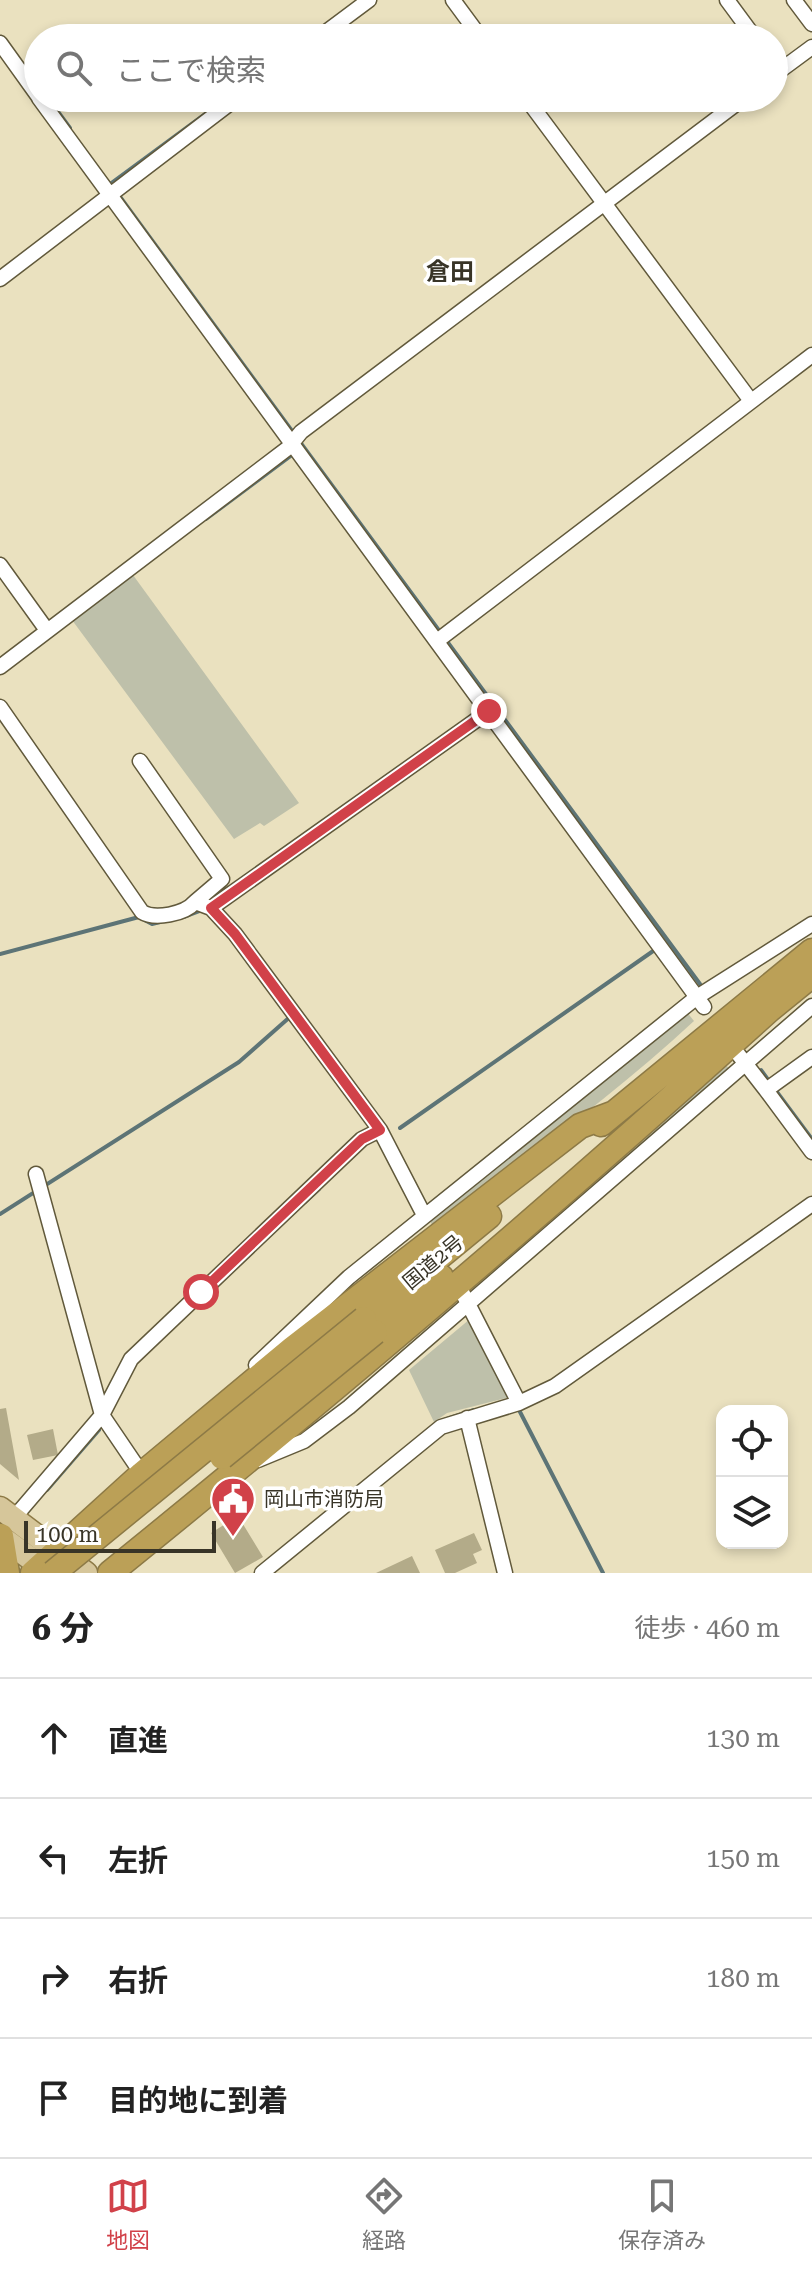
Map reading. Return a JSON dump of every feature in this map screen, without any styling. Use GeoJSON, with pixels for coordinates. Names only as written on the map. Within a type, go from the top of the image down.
{"type":"FeatureCollection","features":[{"type":"Feature","properties":{"kind":"highway","name":"国道2号"},"geometry":{"type":"LineString","coordinates":[[80,1573],[612,1114],[812,951]]}},
{"type":"Feature","properties":{"kind":"highway","name":"国道2号"},"geometry":{"type":"LineString","coordinates":[[47,1567],[370,1325],[812,975]]}},
{"type":"Feature","properties":{"kind":"highway"},"geometry":{"type":"LineString","coordinates":[[110,1573],[348,1378],[597,1166],[769,1010]]}},
{"type":"Feature","properties":{"kind":"highway"},"geometry":{"type":"LineString","coordinates":[[47,1567],[142,1474],[349,1302],[580,1126],[612,1114]]}},
{"type":"Feature","properties":{"kind":"highway"},"geometry":{"type":"LineString","coordinates":[[3,1525],[7,1573]]}},
{"type":"Feature","properties":{"kind":"main road"},"geometry":{"type":"LineString","coordinates":[[3,1525],[47,1567],[86,1573]]}},
{"type":"Feature","properties":{"kind":"street"},"geometry":{"type":"LineString","coordinates":[[337,24],[369,0]]}},
{"type":"Feature","properties":{"kind":"street"},"geometry":{"type":"LineString","coordinates":[[453,0],[471,24]]}},
{"type":"Feature","properties":{"kind":"street"},"geometry":{"type":"LineString","coordinates":[[727,0],[745,24]]}},
{"type":"Feature","properties":{"kind":"street"},"geometry":{"type":"LineString","coordinates":[[794,0],[812,24]]}},
{"type":"Feature","properties":{"kind":"street"},"geometry":{"type":"LineString","coordinates":[[0,43],[24,76]]}},
{"type":"Feature","properties":{"kind":"street"},"geometry":{"type":"LineString","coordinates":[[788,62],[812,47]]}},
{"type":"Feature","properties":{"kind":"street"},"geometry":{"type":"LineString","coordinates":[[51,112],[113,190],[295,438],[701,1002]]}},
{"type":"Feature","properties":{"kind":"street"},"geometry":{"type":"LineString","coordinates":[[0,279],[218,112]]}},
{"type":"Feature","properties":{"kind":"street"},"geometry":{"type":"LineString","coordinates":[[536,112],[751,401]]}},
{"type":"Feature","properties":{"kind":"street"},"geometry":{"type":"LineString","coordinates":[[0,667],[603,202],[725,112]]}},
{"type":"Feature","properties":{"kind":"street"},"geometry":{"type":"LineString","coordinates":[[441,638],[812,355]]}},
{"type":"Feature","properties":{"kind":"street"},"geometry":{"type":"LineString","coordinates":[[0,565],[5,584],[46,629]]}},
{"type":"Feature","properties":{"kind":"street"},"geometry":{"type":"LineString","coordinates":[[0,707],[142,912],[155,916],[204,906],[489,711]]}},
{"type":"Feature","properties":{"kind":"street"},"geometry":{"type":"LineString","coordinates":[[140,761],[222,879],[204,906]]}},
{"type":"Feature","properties":{"kind":"street"},"geometry":{"type":"LineString","coordinates":[[204,906],[235,934],[380,1130],[430,1232]]}},
{"type":"Feature","properties":{"kind":"street"},"geometry":{"type":"LineString","coordinates":[[161,1458],[349,1277],[423,1216],[701,1002],[812,924]]}},
{"type":"Feature","properties":{"kind":"street"},"geometry":{"type":"LineString","coordinates":[[223,1479],[304,1441],[442,1329],[466,1298],[742,1059],[812,1006]]}},
{"type":"Feature","properties":{"kind":"street"},"geometry":{"type":"LineString","coordinates":[[770,1087],[812,1057]]}},
{"type":"Feature","properties":{"kind":"street"},"geometry":{"type":"LineString","coordinates":[[742,1059],[770,1087],[812,1152]]}},
{"type":"Feature","properties":{"kind":"street"},"geometry":{"type":"LineString","coordinates":[[3,1525],[102,1415],[131,1359],[362,1139],[380,1130]]}},
{"type":"Feature","properties":{"kind":"street"},"geometry":{"type":"LineString","coordinates":[[39,1184],[102,1415],[142,1474]]}},
{"type":"Feature","properties":{"kind":"street"},"geometry":{"type":"LineString","coordinates":[[262,1573],[441,1427],[538,1396],[812,1204]]}},
{"type":"Feature","properties":{"kind":"street"},"geometry":{"type":"LineString","coordinates":[[466,1298],[519,1403]]}},
{"type":"Feature","properties":{"kind":"street"},"geometry":{"type":"LineString","coordinates":[[348,1378],[380,1373],[442,1329]]}},
{"type":"Feature","properties":{"kind":"street"},"geometry":{"type":"LineString","coordinates":[[467,1418],[505,1573]]}},
{"type":"Feature","properties":{"kind":"green space"},"geometry":{"type":"Polygon","coordinates":[[[133,575],[299,803],[264,826],[260,823],[234,839],[72,620],[133,575]]]}},
{"type":"Feature","properties":{"kind":"green space"},"geometry":{"type":"Polygon","coordinates":[[[686,1011],[694,1021],[663,1049],[566,1128],[433,1229],[429,1216],[686,1011]]]}},
{"type":"Feature","properties":{"kind":"green space"},"geometry":{"type":"Polygon","coordinates":[[[725,1064],[732,1072],[472,1295],[466,1290],[725,1064]]]}},
{"type":"Feature","properties":{"kind":"green space"},"geometry":{"type":"Polygon","coordinates":[[[470,1319],[510,1397],[447,1413],[434,1422],[409,1370],[470,1319]]]}},
{"type":"Feature","properties":{"kind":"building"},"geometry":{"type":"Polygon","coordinates":[[[6,1408],[19,1480],[0,1464],[0,1409],[6,1408]]]}},
{"type":"Feature","properties":{"kind":"building"},"geometry":{"type":"Polygon","coordinates":[[[53,1429],[58,1455],[33,1460],[27,1435],[53,1429]]]}},
{"type":"Feature","properties":{"kind":"building"},"geometry":{"type":"Polygon","coordinates":[[[238,1516],[263,1557],[235,1573],[211,1533],[238,1516]]]}},
{"type":"Feature","properties":{"kind":"building"},"geometry":{"type":"Polygon","coordinates":[[[474,1533],[482,1550],[473,1554],[477,1563],[455,1573],[445,1573],[435,1550],[474,1533]]]}},
{"type":"Feature","properties":{"kind":"building"},"geometry":{"type":"Polygon","coordinates":[[[412,1556],[420,1573],[376,1573],[412,1556]]]}},
{"type":"Feature","properties":{"kind":"waterway"},"geometry":{"type":"LineString","coordinates":[[58,112],[70,128]]}},
{"type":"Feature","properties":{"kind":"waterway"},"geometry":{"type":"LineString","coordinates":[[110,184],[205,114]]}},
{"type":"Feature","properties":{"kind":"waterway"},"geometry":{"type":"LineString","coordinates":[[118,194],[295,435]]}},
{"type":"Feature","properties":{"kind":"waterway"},"geometry":{"type":"LineString","coordinates":[[300,442],[700,984]]}},
{"type":"Feature","properties":{"kind":"waterway"},"geometry":{"type":"LineString","coordinates":[[206,519],[292,455]]}},
{"type":"Feature","properties":{"kind":"waterway"},"geometry":{"type":"LineString","coordinates":[[184,917],[205,909]]}},
{"type":"Feature","properties":{"kind":"waterway"},"geometry":{"type":"LineString","coordinates":[[139,917],[152,924],[160,922]]}},
{"type":"Feature","properties":{"kind":"waterway"},"geometry":{"type":"LineString","coordinates":[[0,954],[139,917]]}},
{"type":"Feature","properties":{"kind":"waterway"},"geometry":{"type":"LineString","coordinates":[[400,1128],[656,949]]}},
{"type":"Feature","properties":{"kind":"waterway"},"geometry":{"type":"LineString","coordinates":[[0,1214],[239,1062],[291,1016]]}},
{"type":"Feature","properties":{"kind":"waterway"},"geometry":{"type":"LineString","coordinates":[[761,1070],[769,1081]]}},
{"type":"Feature","properties":{"kind":"waterway"},"geometry":{"type":"LineString","coordinates":[[774,1088],[812,1139]]}},
{"type":"Feature","properties":{"kind":"waterway"},"geometry":{"type":"LineString","coordinates":[[305,1202],[319,1189]]}},
{"type":"Feature","properties":{"kind":"waterway"},"geometry":{"type":"LineString","coordinates":[[518,1408],[603,1573]]}},
{"type":"Feature","properties":{"kind":"waterway"},"geometry":{"type":"LineString","coordinates":[[441,1421],[474,1410]]}},
{"type":"Feature","properties":{"kind":"waterway"},"geometry":{"type":"LineString","coordinates":[[47,1490],[99,1430]]}},
{"type":"Feature","properties":{"kind":"place","name":"岡山市消防局"},"geometry":{"type":"Point","coordinates":[233,1538]}},
{"type":"Feature","properties":{"kind":"district","name":"倉田"},"geometry":{"type":"Point","coordinates":[450,272]}},
{"type":"Feature","properties":{"kind":"route"},"geometry":{"type":"LineString","coordinates":[[201,1292],[362,1139],[380,1130],[235,934],[211,908],[489,711]]}}]}
